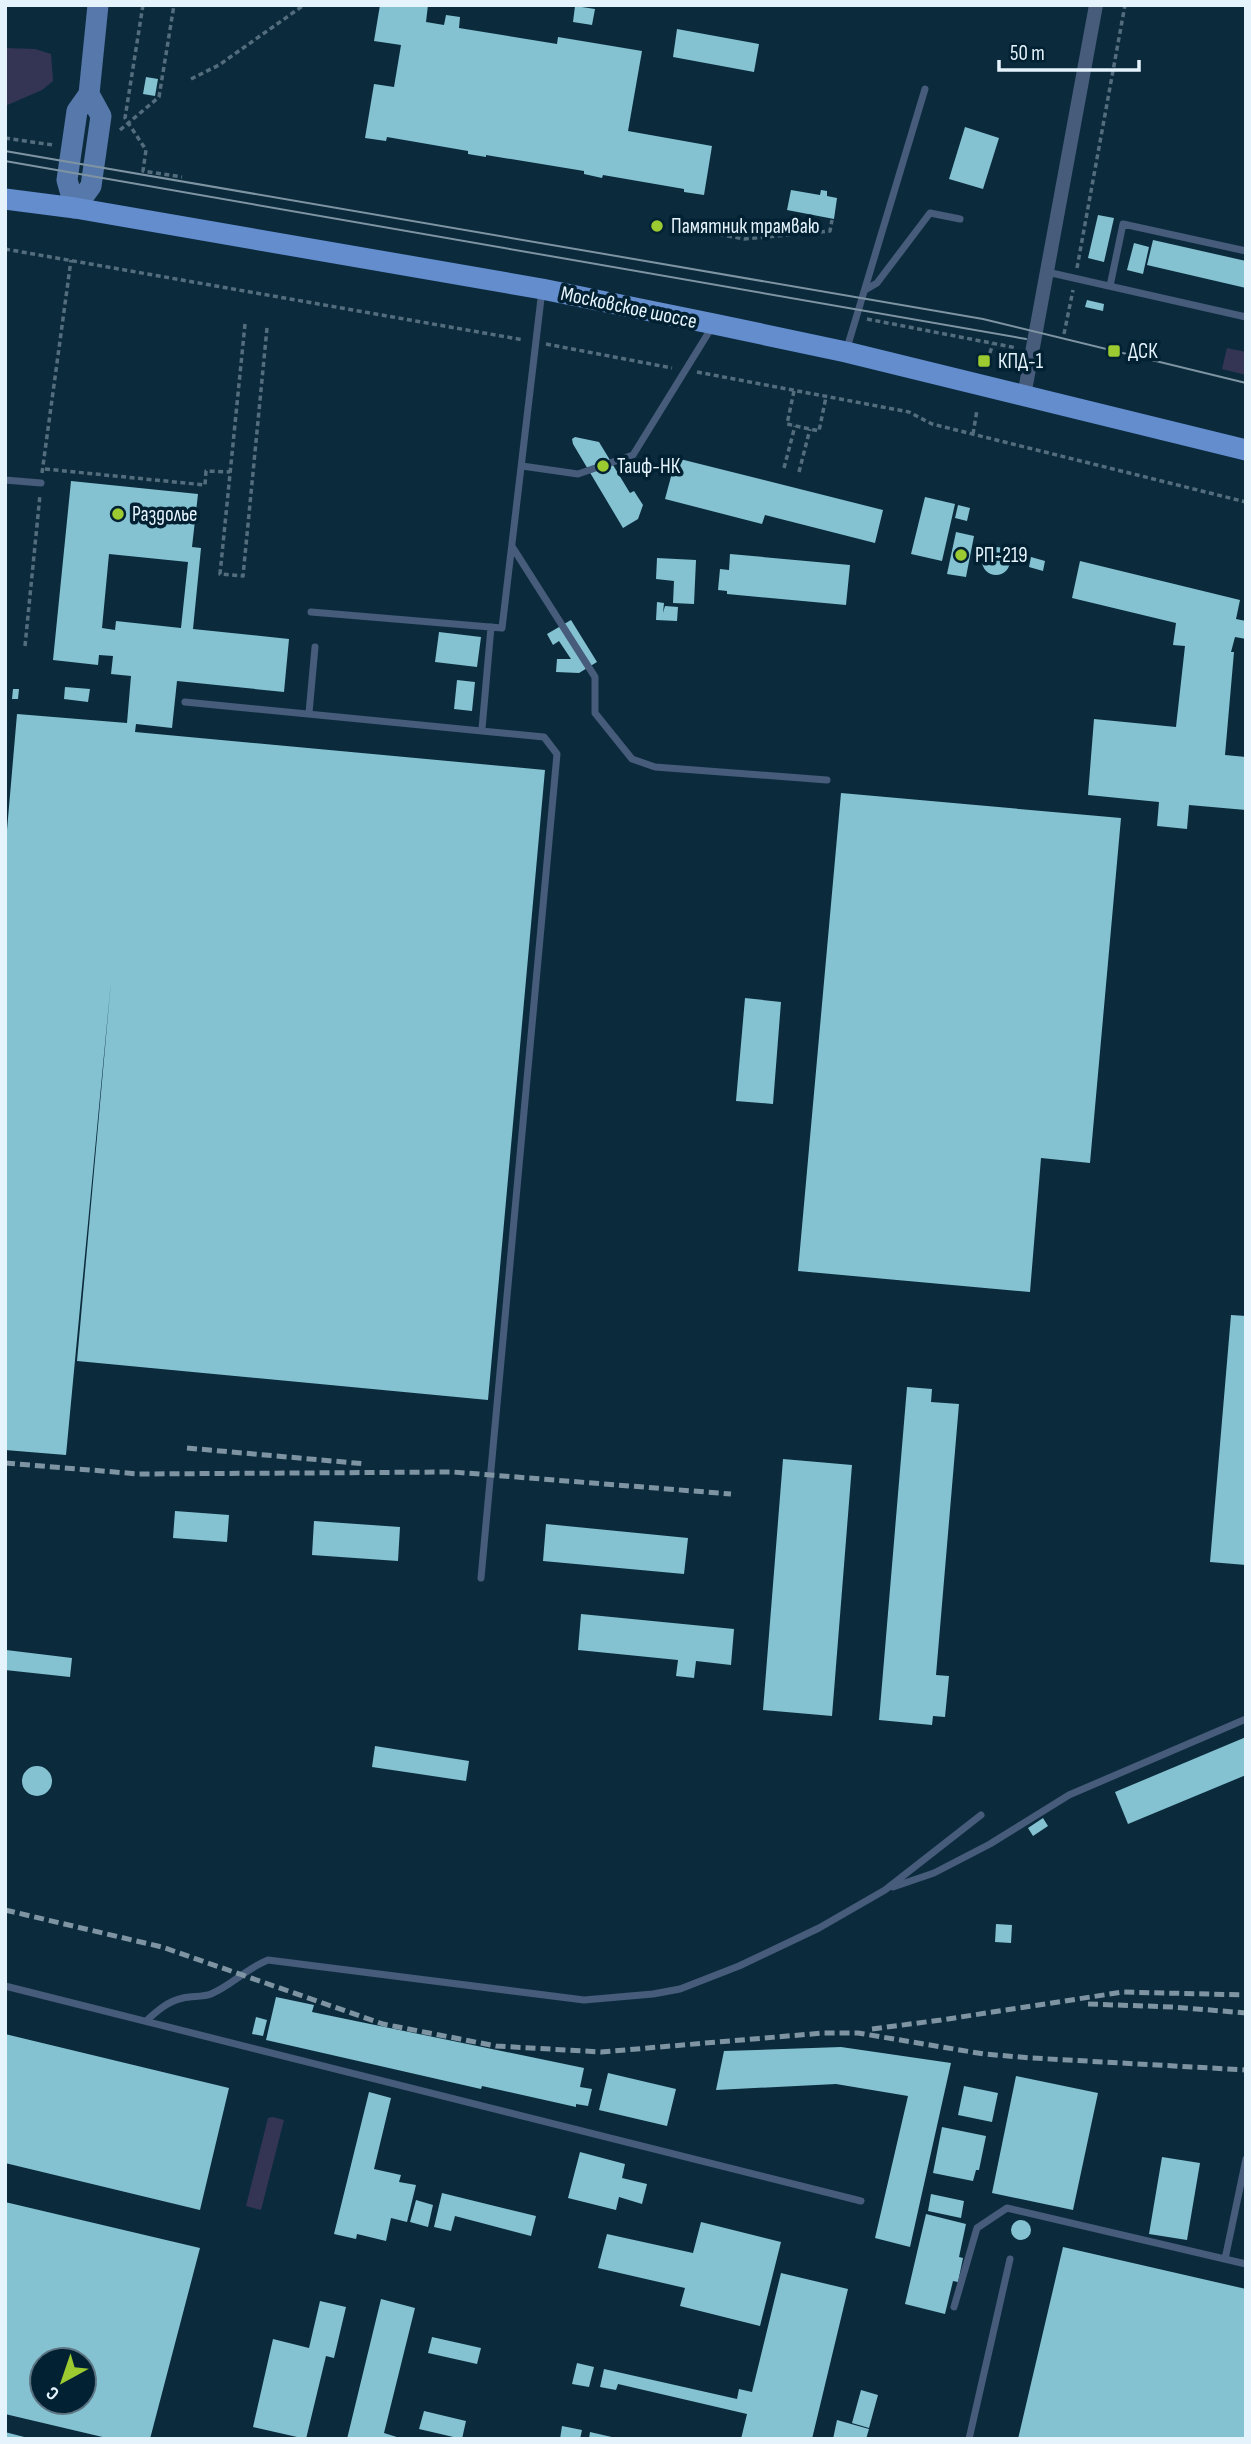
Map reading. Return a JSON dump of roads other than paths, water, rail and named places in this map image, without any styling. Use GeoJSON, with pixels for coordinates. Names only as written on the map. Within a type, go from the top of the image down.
{"type":"FeatureCollection","features":[{"type":"Feature","properties":{"kind":"main road","name":"Московское шоссе"},"geometry":{"type":"LineString","coordinates":[[5,199],[75,208],[542,289],[846,352],[1246,450]]}},
{"type":"Feature","properties":{"kind":"street"},"geometry":{"type":"LineString","coordinates":[[75,208],[91,186],[101,116],[89,94],[98,5]]}},
{"type":"Feature","properties":{"kind":"street"},"geometry":{"type":"LineString","coordinates":[[1024,396],[1096,5]]}},
{"type":"Feature","properties":{"kind":"lane"},"geometry":{"type":"LineString","coordinates":[[846,352],[925,89]]}},
{"type":"Feature","properties":{"kind":"lane"},"geometry":{"type":"LineString","coordinates":[[864,290],[877,283],[930,213],[960,219]]}},
{"type":"Feature","properties":{"kind":"lane"},"geometry":{"type":"LineString","coordinates":[[1110,286],[1123,224],[1246,251]]}},
{"type":"Feature","properties":{"kind":"lane"},"geometry":{"type":"LineString","coordinates":[[1048,272],[1246,317]]}},
{"type":"Feature","properties":{"kind":"lane"},"geometry":{"type":"LineString","coordinates":[[311,612],[502,628],[542,289]]}},
{"type":"Feature","properties":{"kind":"lane"},"geometry":{"type":"LineString","coordinates":[[522,466],[578,474],[633,455],[713,324]]}},
{"type":"Feature","properties":{"kind":"lane"},"geometry":{"type":"LineString","coordinates":[[5,481],[41,483]]}},
{"type":"Feature","properties":{"kind":"lane"},"geometry":{"type":"LineString","coordinates":[[512,548],[596,677],[595,713],[632,759],[655,766],[827,780]]}},
{"type":"Feature","properties":{"kind":"lane"},"geometry":{"type":"LineString","coordinates":[[482,729],[491,627]]}},
{"type":"Feature","properties":{"kind":"lane"},"geometry":{"type":"LineString","coordinates":[[309,713],[315,647]]}},
{"type":"Feature","properties":{"kind":"lane"},"geometry":{"type":"LineString","coordinates":[[185,702],[544,737],[557,754],[481,1578]]}},
{"type":"Feature","properties":{"kind":"lane"},"geometry":{"type":"LineString","coordinates":[[885,1890],[934,1873],[990,1844],[1069,1795],[1246,1719]]}},
{"type":"Feature","properties":{"kind":"lane"},"geometry":{"type":"LineString","coordinates":[[146,2021],[166,2004],[183,1998],[209,1995],[251,1967],[268,1960],[584,2000],[680,1989],[739,1966],[819,1928],[885,1890],[981,1815]]}},
{"type":"Feature","properties":{"kind":"lane"},"geometry":{"type":"LineString","coordinates":[[5,1986],[862,2201]]}},
{"type":"Feature","properties":{"kind":"lane"},"geometry":{"type":"LineString","coordinates":[[1225,2259],[1246,2159]]}},
{"type":"Feature","properties":{"kind":"lane"},"geometry":{"type":"LineString","coordinates":[[954,2307],[976,2228],[1007,2208],[1246,2264]]}},
{"type":"Feature","properties":{"kind":"lane"},"geometry":{"type":"LineString","coordinates":[[969,2439],[1010,2259]]}},
{"type":"Feature","properties":{"kind":"tram line"},"geometry":{"type":"LineString","coordinates":[[5,151],[983,319],[1246,383]]}},
{"type":"Feature","properties":{"kind":"tram line"},"geometry":{"type":"LineString","coordinates":[[5,161],[1026,339]]}},
{"type":"Feature","properties":{"kind":"railway"},"geometry":{"type":"LineString","coordinates":[[187,1448],[366,1464]]}},
{"type":"Feature","properties":{"kind":"railway"},"geometry":{"type":"LineString","coordinates":[[5,1463],[139,1474],[453,1472],[731,1494]]}},
{"type":"Feature","properties":{"kind":"railway"},"geometry":{"type":"LineString","coordinates":[[5,1910],[162,1947],[383,2024],[496,2046],[601,2052],[823,2033],[858,2033],[984,2054],[1246,2070]]}},
{"type":"Feature","properties":{"kind":"railway"},"geometry":{"type":"LineString","coordinates":[[872,2029],[1123,1992],[1246,1995]]}},
{"type":"Feature","properties":{"kind":"railway"},"geometry":{"type":"LineString","coordinates":[[1088,2004],[1246,2013]]}},
{"type":"Feature","properties":{"kind":"place","name":"Памятник трамваю"},"geometry":{"type":"Point","coordinates":[657,226]}},
{"type":"Feature","properties":{"kind":"place","name":"ДСК"},"geometry":{"type":"Point","coordinates":[1114,351]}},
{"type":"Feature","properties":{"kind":"place","name":"КПД-1"},"geometry":{"type":"Point","coordinates":[984,361]}},
{"type":"Feature","properties":{"kind":"place","name":"Таиф-НК"},"geometry":{"type":"Point","coordinates":[603,466]}},
{"type":"Feature","properties":{"kind":"place","name":"Раздолье"},"geometry":{"type":"Point","coordinates":[118,514]}},
{"type":"Feature","properties":{"kind":"place","name":"РП-219"},"geometry":{"type":"Point","coordinates":[961,555]}}]}
